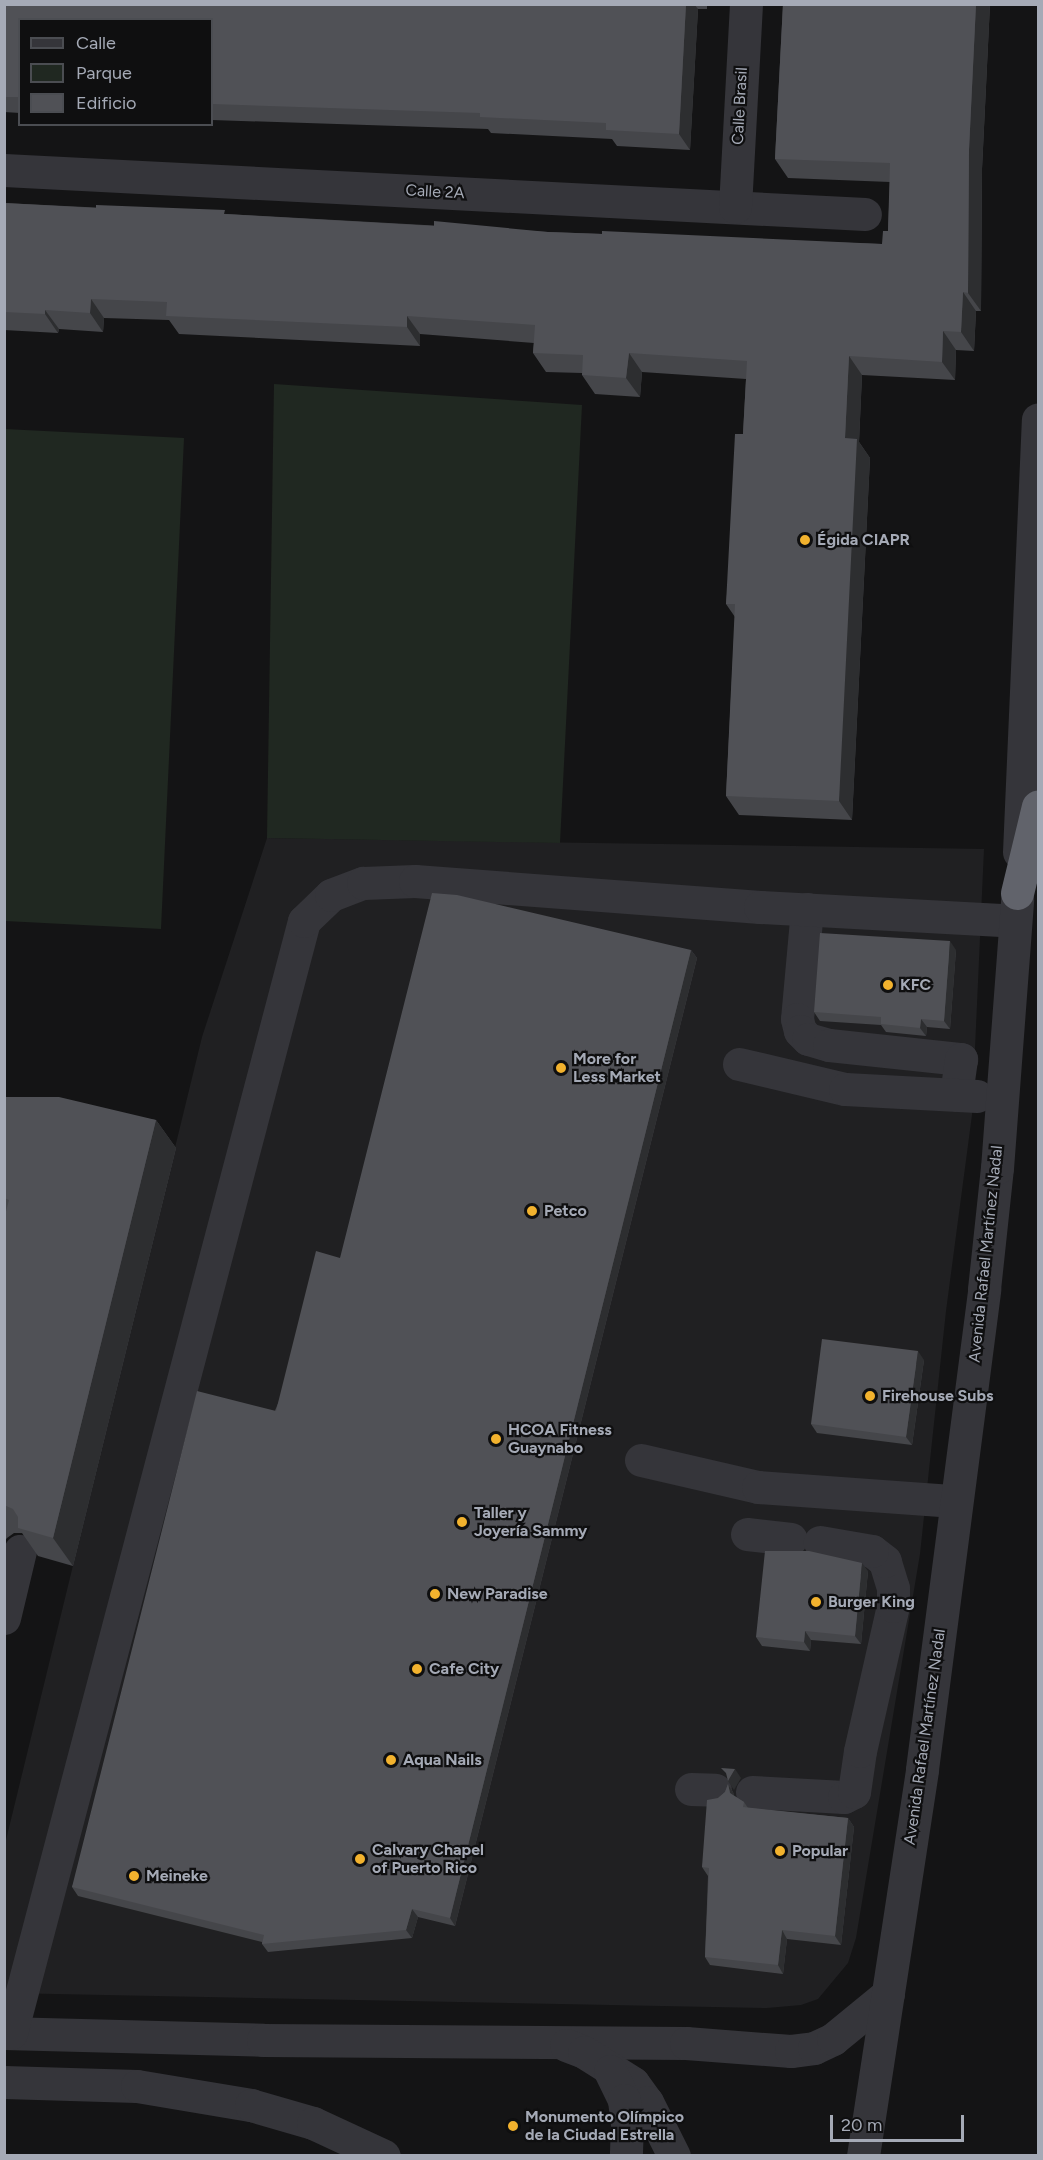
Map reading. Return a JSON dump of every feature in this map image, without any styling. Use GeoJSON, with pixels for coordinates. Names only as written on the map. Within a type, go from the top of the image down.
{"type":"FeatureCollection","features":[{"type":"Feature","properties":{"kind":"highway"},"geometry":{"type":"LineString","coordinates":[[1016,907],[1038,806]]}},
{"type":"Feature","properties":{"kind":"street","name":"Calle Brasil"},"geometry":{"type":"LineString","coordinates":[[735,207],[746,4]]}},
{"type":"Feature","properties":{"kind":"street","name":"Calle 2A"},"geometry":{"type":"LineString","coordinates":[[4,170],[865,214]]}},
{"type":"Feature","properties":{"kind":"street","name":"Avenida Rafael Martínez Nadal"},"geometry":{"type":"LineString","coordinates":[[863,2156],[922,1770],[984,1289],[1002,1097],[1016,907],[1038,419]]}},
{"type":"Feature","properties":{"kind":"street"},"geometry":{"type":"LineString","coordinates":[[888,1994],[833,2039],[814,2048],[791,2051],[686,2043],[263,2040],[8,2033],[304,921],[331,895],[363,883],[415,881],[807,909],[1016,907]]}},
{"type":"Feature","properties":{"kind":"street"},"geometry":{"type":"LineString","coordinates":[[807,909],[797,1019],[800,1031],[807,1039],[830,1045],[961,1059],[956,1095]]}},
{"type":"Feature","properties":{"kind":"street"},"geometry":{"type":"LineString","coordinates":[[739,1064],[845,1089],[1002,1097]]}},
{"type":"Feature","properties":{"kind":"street"},"geometry":{"type":"LineString","coordinates":[[641,1460],[758,1487],[955,1501]]}},
{"type":"Feature","properties":{"kind":"street"},"geometry":{"type":"LineString","coordinates":[[747,1534],[805,1540],[872,1551],[885,1561],[890,1573],[892,1605],[868,1724],[860,1751],[854,1792],[844,1797],[752,1792]]}},
{"type":"Feature","properties":{"kind":"street"},"geometry":{"type":"LineString","coordinates":[[4,1618],[20,1551]]}},
{"type":"Feature","properties":{"kind":"street"},"geometry":{"type":"LineString","coordinates":[[559,2042],[584,2052],[633,2083],[647,2102],[674,2156]]}},
{"type":"Feature","properties":{"kind":"street"},"geometry":{"type":"LineString","coordinates":[[607,2067],[618,2083],[624,2100],[627,2123],[626,2156]]}},
{"type":"Feature","properties":{"kind":"street"},"geometry":{"type":"LineString","coordinates":[[4,2082],[137,2086],[251,2105],[313,2123],[384,2156]]}},
{"type":"Feature","properties":{"kind":"shaded area"},"geometry":{"type":"Polygon","coordinates":[[[267,838],[984,849],[972,1115],[946,1311],[920,1554],[856,1938],[848,1963],[818,1999],[801,2005],[767,2008],[5,1993],[5,1844],[202,1037],[267,838]]]}},
{"type":"Feature","properties":{"kind":"green space"},"geometry":{"type":"Polygon","coordinates":[[[274,384],[582,405],[560,843],[267,838],[274,384]]]}},
{"type":"Feature","properties":{"kind":"green space"},"geometry":{"type":"Polygon","coordinates":[[[5,429],[184,438],[161,929],[5,921],[5,429]]]}},
{"type":"Feature","properties":{"kind":"building"},"geometry":{"type":"Polygon","coordinates":[[[4,4],[686,4],[679,134],[606,130],[606,123],[480,117],[480,113],[213,104],[213,18],[18,18],[18,97],[4,97],[4,4]]]}},
{"type":"Feature","properties":{"kind":"building"},"geometry":{"type":"Polygon","coordinates":[[[783,4],[976,4],[969,150],[968,293],[963,292],[961,332],[943,331],[942,362],[849,356],[845,438],[857,439],[839,801],[726,796],[735,604],[726,604],[735,434],[743,434],[747,361],[629,353],[626,378],[582,375],[583,355],[533,353],[535,325],[407,316],[407,327],[166,316],[167,302],[91,299],[90,313],[45,310],[45,314],[4,312],[4,203],[96,208],[96,205],[225,210],[224,214],[434,226],[434,221],[548,232],[602,234],[602,231],[882,244],[883,231],[888,231],[890,163],[775,159],[783,4]]]}},
{"type":"Feature","properties":{"kind":"building"},"geometry":{"type":"Polygon","coordinates":[[[432,893],[457,895],[691,950],[450,1918],[412,1909],[406,1930],[262,1944],[264,1935],[72,1887],[197,1391],[276,1411],[316,1251],[340,1258],[432,893]]]}},
{"type":"Feature","properties":{"kind":"building","name":"KFC"},"geometry":{"type":"Polygon","coordinates":[[[820,933],[950,941],[944,1021],[921,1019],[920,1028],[881,1024],[881,1017],[814,1012],[820,933]]]}},
{"type":"Feature","properties":{"kind":"building"},"geometry":{"type":"Polygon","coordinates":[[[4,1097],[59,1097],[156,1120],[53,1538],[18,1528],[18,1517],[13,1509],[4,1505],[4,1219],[9,1200],[4,1198],[4,1097]]]}},
{"type":"Feature","properties":{"kind":"building","name":"Firehouse Subs"},"geometry":{"type":"Polygon","coordinates":[[[822,1339],[918,1351],[906,1437],[811,1424],[822,1339]]]}},
{"type":"Feature","properties":{"kind":"building","name":"Burger King"},"geometry":{"type":"Polygon","coordinates":[[[765,1551],[809,1551],[862,1563],[855,1636],[805,1631],[804,1642],[756,1637],[765,1551]]]}},
{"type":"Feature","properties":{"kind":"building"},"geometry":{"type":"Polygon","coordinates":[[[721,1768],[735,1769],[728,1781],[726,1773],[721,1768]]]}},
{"type":"Feature","properties":{"kind":"building","name":"Popular"},"geometry":{"type":"Polygon","coordinates":[[[728,1784],[730,1793],[744,1802],[743,1807],[848,1818],[835,1936],[782,1930],[778,1965],[705,1957],[709,1868],[702,1867],[707,1800],[718,1798],[725,1792],[728,1784]]]}},
{"type":"Feature","properties":{"kind":"place","name":"Égida CIAPR"},"geometry":{"type":"Point","coordinates":[805,540]}},
{"type":"Feature","properties":{"kind":"place","name":"KFC"},"geometry":{"type":"Point","coordinates":[888,985]}},
{"type":"Feature","properties":{"kind":"place","name":"More for Less Market"},"geometry":{"type":"Point","coordinates":[561,1068]}},
{"type":"Feature","properties":{"kind":"place","name":"Petco"},"geometry":{"type":"Point","coordinates":[532,1211]}},
{"type":"Feature","properties":{"kind":"place","name":"Firehouse Subs"},"geometry":{"type":"Point","coordinates":[870,1396]}},
{"type":"Feature","properties":{"kind":"place","name":"HCOA Fitness Guaynabo"},"geometry":{"type":"Point","coordinates":[496,1439]}},
{"type":"Feature","properties":{"kind":"place","name":"Taller y Joyería Sammy"},"geometry":{"type":"Point","coordinates":[462,1522]}},
{"type":"Feature","properties":{"kind":"place","name":"New Paradise"},"geometry":{"type":"Point","coordinates":[435,1594]}},
{"type":"Feature","properties":{"kind":"place","name":"Burger King"},"geometry":{"type":"Point","coordinates":[816,1602]}},
{"type":"Feature","properties":{"kind":"place","name":"Cafe City"},"geometry":{"type":"Point","coordinates":[417,1669]}},
{"type":"Feature","properties":{"kind":"place","name":"Aqua Nails"},"geometry":{"type":"Point","coordinates":[391,1760]}},
{"type":"Feature","properties":{"kind":"place","name":"Popular"},"geometry":{"type":"Point","coordinates":[780,1851]}},
{"type":"Feature","properties":{"kind":"place","name":"Calvary Chapel of Puerto Rico"},"geometry":{"type":"Point","coordinates":[360,1859]}},
{"type":"Feature","properties":{"kind":"place","name":"Meineke"},"geometry":{"type":"Point","coordinates":[134,1876]}},
{"type":"Feature","properties":{"kind":"place","name":"Monumento Olímpico de la Ciudad Estrella"},"geometry":{"type":"Point","coordinates":[513,2126]}}]}
